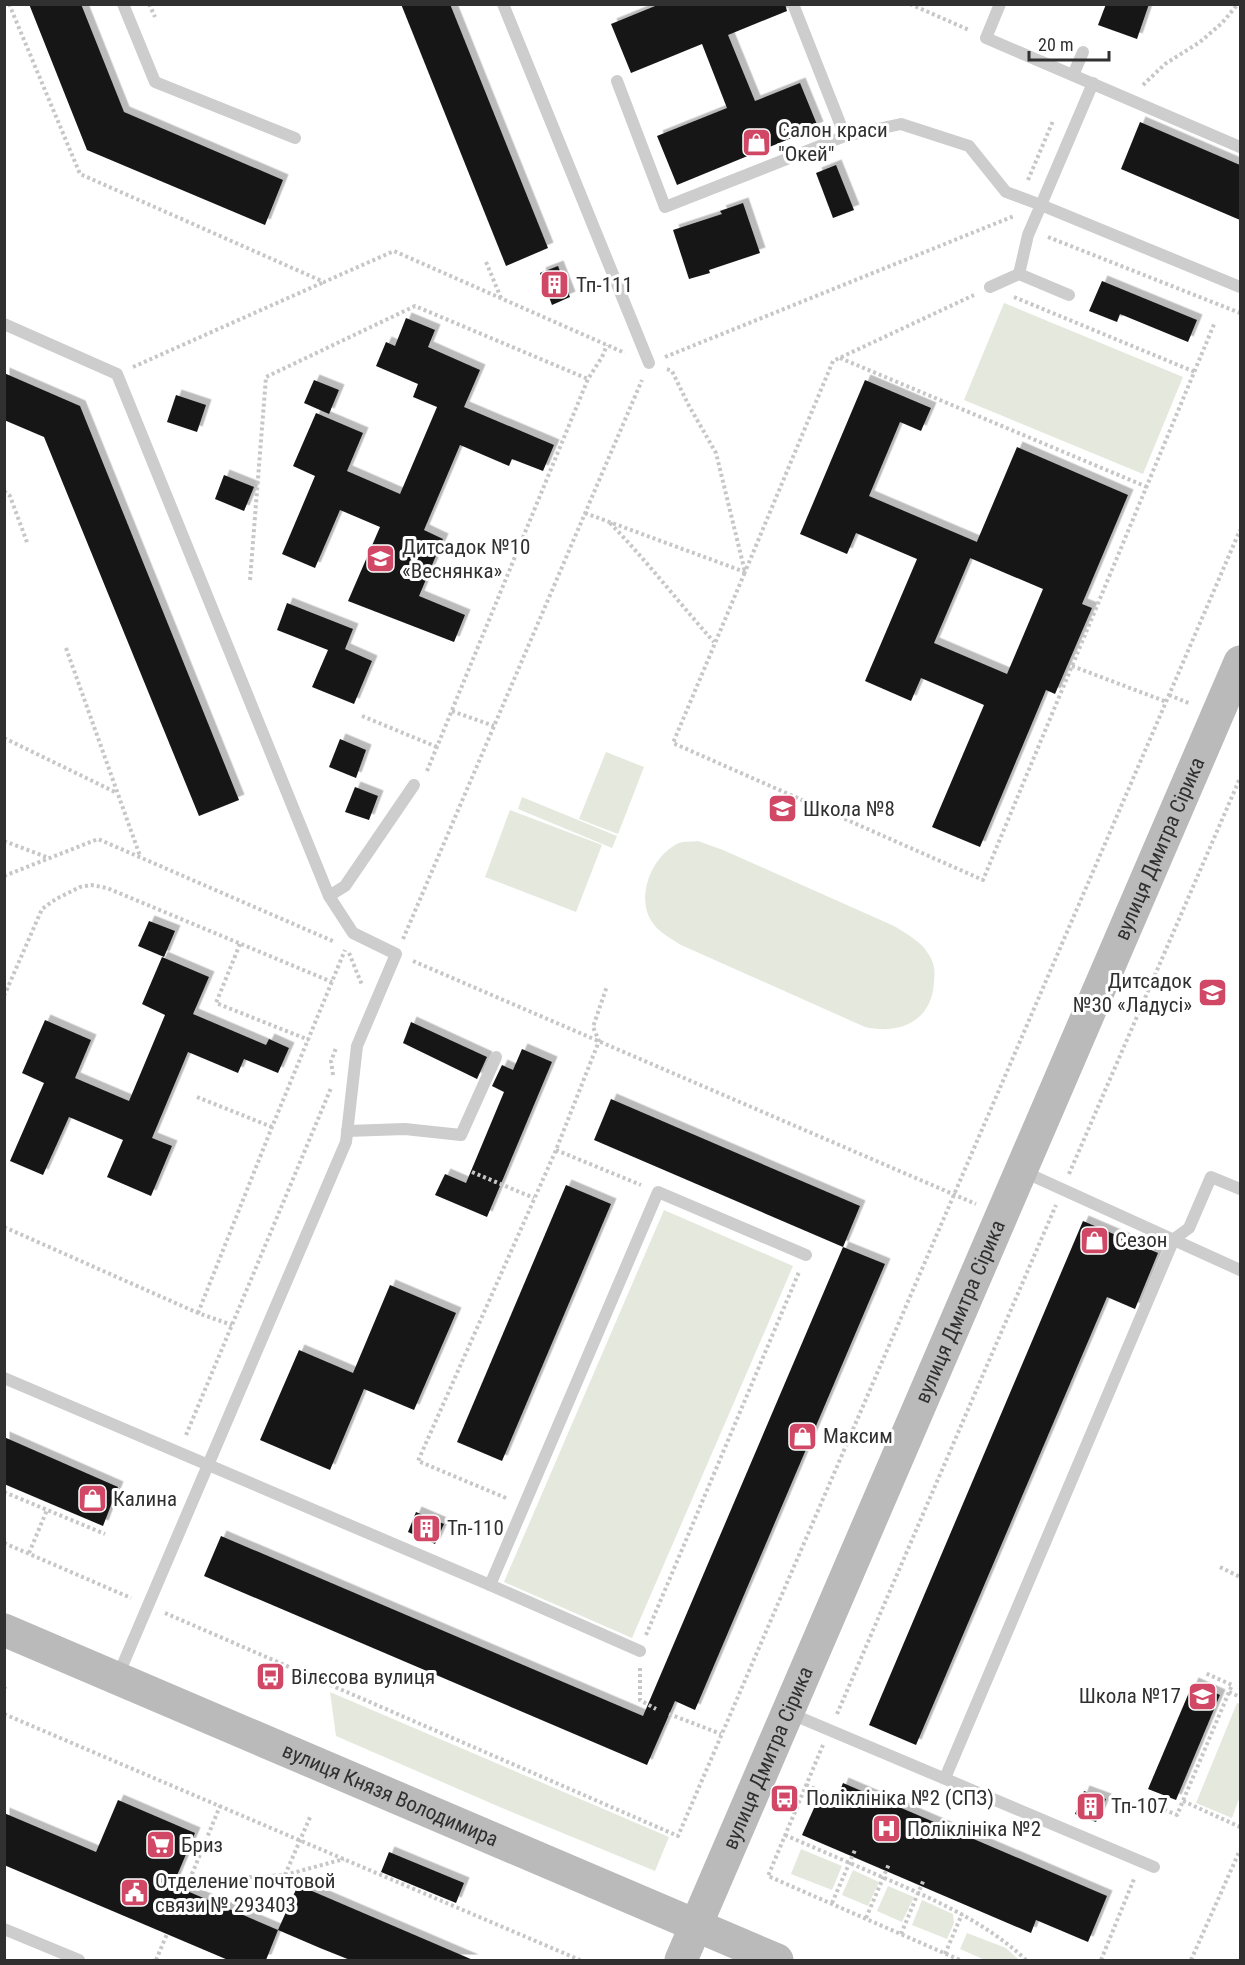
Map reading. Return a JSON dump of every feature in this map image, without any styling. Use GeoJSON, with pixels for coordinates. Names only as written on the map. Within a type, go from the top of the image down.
{"type":"FeatureCollection","features":[{"type":"Feature","properties":{"kind":"street","name":"вулиця Дмитра Сірика"},"geometry":{"type":"LineString","coordinates":[[681,1960],[1240,662]]}},
{"type":"Feature","properties":{"kind":"street","name":"вулиця Князя Володимира"},"geometry":{"type":"LineString","coordinates":[[4,1630],[777,1960]]}},
{"type":"Feature","properties":{"kind":"lane"},"geometry":{"type":"LineString","coordinates":[[123,4],[155,82],[295,138]]}},
{"type":"Feature","properties":{"kind":"lane"},"geometry":{"type":"LineString","coordinates":[[503,4],[649,363]]}},
{"type":"Feature","properties":{"kind":"lane"},"geometry":{"type":"LineString","coordinates":[[793,4],[845,136]]}},
{"type":"Feature","properties":{"kind":"lane"},"geometry":{"type":"LineString","coordinates":[[1000,4],[986,38],[1240,147]]}},
{"type":"Feature","properties":{"kind":"lane"},"geometry":{"type":"LineString","coordinates":[[1073,75],[1083,52]]}},
{"type":"Feature","properties":{"kind":"lane"},"geometry":{"type":"LineString","coordinates":[[617,81],[666,207],[845,136],[901,124],[969,146],[1006,192],[1240,287]]}},
{"type":"Feature","properties":{"kind":"lane"},"geometry":{"type":"LineString","coordinates":[[1019,274],[1030,230],[1093,84]]}},
{"type":"Feature","properties":{"kind":"lane"},"geometry":{"type":"LineString","coordinates":[[990,287],[1019,274],[1069,295]]}},
{"type":"Feature","properties":{"kind":"lane"},"geometry":{"type":"LineString","coordinates":[[4,324],[117,374],[329,896],[352,933],[396,954],[357,1046],[346,1142],[117,1678]]}},
{"type":"Feature","properties":{"kind":"lane"},"geometry":{"type":"LineString","coordinates":[[329,896],[345,886],[414,785]]}},
{"type":"Feature","properties":{"kind":"lane"},"geometry":{"type":"LineString","coordinates":[[347,1131],[405,1129],[461,1135],[496,1057]]}},
{"type":"Feature","properties":{"kind":"lane"},"geometry":{"type":"LineString","coordinates":[[1021,1170],[1240,1270]]}},
{"type":"Feature","properties":{"kind":"lane"},"geometry":{"type":"LineString","coordinates":[[945,1778],[1174,1239],[1189,1228],[1211,1177],[1240,1189]]}},
{"type":"Feature","properties":{"kind":"lane"},"geometry":{"type":"LineString","coordinates":[[490,1585],[658,1192],[806,1255]]}},
{"type":"Feature","properties":{"kind":"lane"},"geometry":{"type":"LineString","coordinates":[[4,1378],[640,1651]]}},
{"type":"Feature","properties":{"kind":"lane"},"geometry":{"type":"LineString","coordinates":[[788,1712],[1154,1867]]}},
{"type":"Feature","properties":{"kind":"lane"},"geometry":{"type":"LineString","coordinates":[[4,1929],[79,1960]]}},
{"type":"Feature","properties":{"kind":"path"},"geometry":{"type":"LineString","coordinates":[[9,4],[80,174],[324,282]]}},
{"type":"Feature","properties":{"kind":"path"},"geometry":{"type":"LineString","coordinates":[[149,4],[154,17]]}},
{"type":"Feature","properties":{"kind":"path"},"geometry":{"type":"LineString","coordinates":[[910,4],[986,38]]}},
{"type":"Feature","properties":{"kind":"path"},"geometry":{"type":"LineString","coordinates":[[1125,97],[1147,83],[1165,64],[1200,42],[1238,4]]}},
{"type":"Feature","properties":{"kind":"path"},"geometry":{"type":"LineString","coordinates":[[1020,198],[1055,116]]}},
{"type":"Feature","properties":{"kind":"path"},"geometry":{"type":"LineString","coordinates":[[1002,1215],[396,954],[649,363],[1041,205]]}},
{"type":"Feature","properties":{"kind":"path"},"geometry":{"type":"LineString","coordinates":[[1030,230],[1240,313]]}},
{"type":"Feature","properties":{"kind":"path"},"geometry":{"type":"LineString","coordinates":[[117,374],[394,251],[607,345],[672,371],[716,453],[745,572]]}},
{"type":"Feature","properties":{"kind":"path"},"geometry":{"type":"LineString","coordinates":[[486,262],[501,298]]}},
{"type":"Feature","properties":{"kind":"path"},"geometry":{"type":"LineString","coordinates":[[1195,372],[990,287],[833,362],[673,743],[983,880],[1195,372],[1215,322]]}},
{"type":"Feature","properties":{"kind":"path"},"geometry":{"type":"LineString","coordinates":[[250,580],[266,377],[415,306],[588,379]]}},
{"type":"Feature","properties":{"kind":"path"},"geometry":{"type":"LineString","coordinates":[[414,785],[428,770],[588,379],[607,345]]}},
{"type":"Feature","properties":{"kind":"path"},"geometry":{"type":"LineString","coordinates":[[840,358],[1147,486]]}},
{"type":"Feature","properties":{"kind":"path"},"geometry":{"type":"LineString","coordinates":[[4,491],[10,496],[28,546]]}},
{"type":"Feature","properties":{"kind":"path"},"geometry":{"type":"LineString","coordinates":[[585,513],[745,572]]}},
{"type":"Feature","properties":{"kind":"path"},"geometry":{"type":"LineString","coordinates":[[607,521],[638,552],[671,594],[714,642]]}},
{"type":"Feature","properties":{"kind":"path"},"geometry":{"type":"LineString","coordinates":[[4,1544],[678,1836],[1240,530]]}},
{"type":"Feature","properties":{"kind":"path"},"geometry":{"type":"LineString","coordinates":[[66,648],[140,857]]}},
{"type":"Feature","properties":{"kind":"path"},"geometry":{"type":"LineString","coordinates":[[1072,666],[1167,702]]}},
{"type":"Feature","properties":{"kind":"path"},"geometry":{"type":"LineString","coordinates":[[452,711],[494,726]]}},
{"type":"Feature","properties":{"kind":"path"},"geometry":{"type":"LineString","coordinates":[[362,716],[437,747]]}},
{"type":"Feature","properties":{"kind":"path"},"geometry":{"type":"LineString","coordinates":[[4,738],[117,793]]}},
{"type":"Feature","properties":{"kind":"path"},"geometry":{"type":"LineString","coordinates":[[960,1960],[768,1876],[1240,778]]}},
{"type":"Feature","properties":{"kind":"path"},"geometry":{"type":"LineString","coordinates":[[4,876],[98,839],[347,947],[362,984],[358,995]]}},
{"type":"Feature","properties":{"kind":"path"},"geometry":{"type":"LineString","coordinates":[[4,841],[49,858]]}},
{"type":"Feature","properties":{"kind":"path"},"geometry":{"type":"LineString","coordinates":[[4,996],[42,909],[56,898],[80,887],[91,885],[107,888],[332,982]]}},
{"type":"Feature","properties":{"kind":"path"},"geometry":{"type":"LineString","coordinates":[[198,1313],[352,933]]}},
{"type":"Feature","properties":{"kind":"path"},"geometry":{"type":"LineString","coordinates":[[240,944],[216,1003],[309,1040]]}},
{"type":"Feature","properties":{"kind":"path"},"geometry":{"type":"LineString","coordinates":[[524,1505],[418,1461],[556,1150],[599,1041],[593,1027],[607,986]]}},
{"type":"Feature","properties":{"kind":"path"},"geometry":{"type":"LineString","coordinates":[[179,1452],[334,1082],[331,1060],[340,1039]]}},
{"type":"Feature","properties":{"kind":"path"},"geometry":{"type":"LineString","coordinates":[[197,1097],[272,1127]]}},
{"type":"Feature","properties":{"kind":"path"},"geometry":{"type":"LineString","coordinates":[[556,1150],[658,1192]]}},
{"type":"Feature","properties":{"kind":"path"},"geometry":{"type":"LineString","coordinates":[[472,1172],[534,1198]]}},
{"type":"Feature","properties":{"kind":"path"},"geometry":{"type":"LineString","coordinates":[[4,1227],[198,1313],[232,1325]]}},
{"type":"Feature","properties":{"kind":"path"},"geometry":{"type":"LineString","coordinates":[[656,1709],[640,1700],[640,1651],[806,1255]]}},
{"type":"Feature","properties":{"kind":"path"},"geometry":{"type":"LineString","coordinates":[[4,1492],[105,1534]]}},
{"type":"Feature","properties":{"kind":"path"},"geometry":{"type":"LineString","coordinates":[[29,1553],[47,1510]]}},
{"type":"Feature","properties":{"kind":"path"},"geometry":{"type":"LineString","coordinates":[[1220,1568],[1240,1576]]}},
{"type":"Feature","properties":{"kind":"path"},"geometry":{"type":"LineString","coordinates":[[1142,1800],[1177,1815],[1232,1685],[1205,1673]]}},
{"type":"Feature","properties":{"kind":"path"},"geometry":{"type":"LineString","coordinates":[[1229,1692],[1240,1697]]}},
{"type":"Feature","properties":{"kind":"path"},"geometry":{"type":"LineString","coordinates":[[4,1714],[580,1960]]}},
{"type":"Feature","properties":{"kind":"path"},"geometry":{"type":"LineString","coordinates":[[669,1714],[721,1734]]}},
{"type":"Feature","properties":{"kind":"path"},"geometry":{"type":"LineString","coordinates":[[806,1785],[829,1795],[825,1803]]}},
{"type":"Feature","properties":{"kind":"path"},"geometry":{"type":"LineString","coordinates":[[1183,1802],[1240,1827]]}},
{"type":"Feature","properties":{"kind":"path"},"geometry":{"type":"LineString","coordinates":[[185,1890],[220,1806]]}},
{"type":"Feature","properties":{"kind":"path"},"geometry":{"type":"LineString","coordinates":[[285,1875],[311,1815]]}},
{"type":"Feature","properties":{"kind":"path"},"geometry":{"type":"LineString","coordinates":[[785,1835],[962,1914],[1026,1960]]}},
{"type":"Feature","properties":{"kind":"path"},"geometry":{"type":"LineString","coordinates":[[832,1903],[855,1850]]}},
{"type":"Feature","properties":{"kind":"path"},"geometry":{"type":"LineString","coordinates":[[1191,1960],[1240,1850]]}},
{"type":"Feature","properties":{"kind":"path"},"geometry":{"type":"LineString","coordinates":[[189,1881],[285,1875],[344,1859]]}},
{"type":"Feature","properties":{"kind":"path"},"geometry":{"type":"LineString","coordinates":[[1101,1960],[1141,1861]]}},
{"type":"Feature","properties":{"kind":"path"},"geometry":{"type":"LineString","coordinates":[[866,1918],[889,1864]]}},
{"type":"Feature","properties":{"kind":"path"},"geometry":{"type":"LineString","coordinates":[[901,1934],[924,1879]]}},
{"type":"Feature","properties":{"kind":"path"},"geometry":{"type":"LineString","coordinates":[[945,1954],[962,1914]]}},
{"type":"Feature","properties":{"kind":"path"},"geometry":{"type":"LineString","coordinates":[[156,1960],[167,1934]]}},
{"type":"Feature","properties":{"kind":"shaded area"},"geometry":{"type":"Polygon","coordinates":[[[1004,303],[1183,377],[1143,474],[964,400],[1004,303]]]}},
{"type":"Feature","properties":{"kind":"shaded area"},"geometry":{"type":"Polygon","coordinates":[[[606,752],[644,767],[618,834],[579,819],[606,752]]]}},
{"type":"Feature","properties":{"kind":"shaded area"},"geometry":{"type":"Polygon","coordinates":[[[522,797],[617,836],[612,848],[518,809],[522,797]]]}},
{"type":"Feature","properties":{"kind":"shaded area"},"geometry":{"type":"Polygon","coordinates":[[[510,810],[602,845],[576,912],[485,877],[510,810]]]}},
{"type":"Feature","properties":{"kind":"shaded area"},"geometry":{"type":"Polygon","coordinates":[[[698,841],[894,926],[914,939],[931,958],[934,971],[932,995],[921,1015],[902,1027],[878,1029],[865,1027],[681,945],[665,935],[655,926],[647,912],[645,901],[649,878],[654,867],[669,849],[681,842],[698,841]]]}},
{"type":"Feature","properties":{"kind":"shaded area"},"geometry":{"type":"Polygon","coordinates":[[[664,1210],[793,1266],[632,1638],[504,1582],[664,1210]]]}},
{"type":"Feature","properties":{"kind":"shaded area"},"geometry":{"type":"Polygon","coordinates":[[[330,1692],[669,1837],[655,1871],[336,1736],[330,1692]]]}},
{"type":"Feature","properties":{"kind":"shaded area"},"geometry":{"type":"Polygon","coordinates":[[[1237,1703],[1240,1704],[1240,1796],[1232,1818],[1196,1803],[1237,1703]]]}},
{"type":"Feature","properties":{"kind":"shaded area"},"geometry":{"type":"Polygon","coordinates":[[[801,1849],[842,1866],[832,1890],[791,1874],[801,1849]]]}},
{"type":"Feature","properties":{"kind":"shaded area"},"geometry":{"type":"Polygon","coordinates":[[[853,1870],[879,1882],[868,1906],[842,1895],[853,1870]]]}},
{"type":"Feature","properties":{"kind":"shaded area"},"geometry":{"type":"Polygon","coordinates":[[[888,1886],[914,1897],[902,1922],[877,1911],[888,1886]]]}},
{"type":"Feature","properties":{"kind":"shaded area"},"geometry":{"type":"Polygon","coordinates":[[[922,1900],[953,1914],[954,1923],[947,1939],[912,1925],[922,1900]]]}},
{"type":"Feature","properties":{"kind":"shaded area"},"geometry":{"type":"Polygon","coordinates":[[[967,1933],[1006,1948],[1019,1960],[985,1960],[960,1949],[967,1933]]]}},
{"type":"Feature","properties":{"kind":"building"},"geometry":{"type":"Polygon","coordinates":[[[29,4],[81,4],[124,112],[283,180],[265,225],[87,150],[29,4]]]}},
{"type":"Feature","properties":{"kind":"building"},"geometry":{"type":"Polygon","coordinates":[[[401,4],[450,4],[548,248],[506,266],[401,4]]]}},
{"type":"Feature","properties":{"kind":"building"},"geometry":{"type":"Polygon","coordinates":[[[660,4],[785,4],[787,11],[728,35],[755,101],[800,83],[818,127],[677,185],[657,136],[727,108],[702,44],[631,73],[611,24],[660,4]]]}},
{"type":"Feature","properties":{"kind":"building"},"geometry":{"type":"Polygon","coordinates":[[[1106,4],[1149,4],[1137,39],[1098,25],[1106,4]]]}},
{"type":"Feature","properties":{"kind":"building"},"geometry":{"type":"Polygon","coordinates":[[[1140,122],[1240,165],[1240,220],[1121,169],[1140,122]]]}},
{"type":"Feature","properties":{"kind":"building"},"geometry":{"type":"Polygon","coordinates":[[[836,165],[854,210],[833,218],[816,173],[836,165]]]}},
{"type":"Feature","properties":{"kind":"building"},"geometry":{"type":"Polygon","coordinates":[[[743,203],[760,253],[689,279],[673,230],[722,214],[720,211],[743,203]]]}},
{"type":"Feature","properties":{"kind":"building","name":"Тп-111"},"geometry":{"type":"Polygon","coordinates":[[[558,266],[570,297],[552,305],[540,273],[558,266]]]}},
{"type":"Feature","properties":{"kind":"building"},"geometry":{"type":"Polygon","coordinates":[[[1102,281],[1197,320],[1188,342],[1120,314],[1117,322],[1089,311],[1102,281]]]}},
{"type":"Feature","properties":{"kind":"building"},"geometry":{"type":"Polygon","coordinates":[[[406,318],[435,330],[428,347],[480,370],[464,407],[554,445],[543,471],[512,459],[509,466],[460,445],[424,530],[443,539],[419,596],[465,615],[454,642],[348,601],[380,527],[340,510],[315,568],[282,554],[315,476],[293,466],[316,413],[363,433],[347,471],[400,494],[437,407],[413,397],[418,384],[376,366],[386,342],[395,346],[406,318]]]}},
{"type":"Feature","properties":{"kind":"building"},"geometry":{"type":"Polygon","coordinates":[[[4,373],[80,406],[239,800],[199,816],[44,437],[4,420],[4,373]]]}},
{"type":"Feature","properties":{"kind":"building"},"geometry":{"type":"Polygon","coordinates":[[[314,380],[339,390],[329,414],[304,403],[314,380]]]}},
{"type":"Feature","properties":{"kind":"building"},"geometry":{"type":"Polygon","coordinates":[[[865,380],[931,408],[921,431],[900,422],[869,496],[977,542],[1017,447],[1128,495],[1082,604],[1092,608],[1055,694],[1046,690],[980,847],[932,827],[984,705],[921,678],[911,701],[865,681],[917,559],[856,533],[847,554],[800,534],[865,380]],[[970,558],[934,643],[1007,674],[1043,589],[970,558]]]}},
{"type":"Feature","properties":{"kind":"building"},"geometry":{"type":"Polygon","coordinates":[[[176,395],[206,405],[197,432],[167,422],[176,395]]]}},
{"type":"Feature","properties":{"kind":"building"},"geometry":{"type":"Polygon","coordinates":[[[224,475],[254,487],[244,511],[215,499],[224,475]]]}},
{"type":"Feature","properties":{"kind":"building"},"geometry":{"type":"Polygon","coordinates":[[[287,603],[353,629],[345,649],[372,661],[354,704],[312,687],[328,650],[277,630],[287,603]]]}},
{"type":"Feature","properties":{"kind":"building"},"geometry":{"type":"Polygon","coordinates":[[[340,739],[366,750],[356,778],[329,767],[340,739]]]}},
{"type":"Feature","properties":{"kind":"building"},"geometry":{"type":"Polygon","coordinates":[[[355,787],[378,796],[369,820],[345,812],[355,787]]]}},
{"type":"Feature","properties":{"kind":"building"},"geometry":{"type":"Polygon","coordinates":[[[149,921],[175,931],[164,957],[138,946],[149,921]]]}},
{"type":"Feature","properties":{"kind":"building"},"geometry":{"type":"Polygon","coordinates":[[[162,957],[209,977],[193,1014],[266,1045],[269,1039],[289,1048],[278,1073],[244,1059],[238,1073],[188,1052],[152,1138],[172,1146],[151,1196],[107,1177],[123,1140],[69,1117],[43,1175],[10,1161],[44,1083],[22,1073],[45,1020],[91,1040],[75,1078],[129,1101],[165,1015],[142,1004],[162,957]]]}},
{"type":"Feature","properties":{"kind":"building"},"geometry":{"type":"Polygon","coordinates":[[[411,1022],[487,1057],[477,1079],[403,1043],[411,1022]]]}},
{"type":"Feature","properties":{"kind":"building"},"geometry":{"type":"Polygon","coordinates":[[[522,1049],[552,1062],[487,1217],[435,1195],[445,1174],[466,1183],[504,1092],[492,1086],[502,1065],[513,1070],[522,1049]]]}},
{"type":"Feature","properties":{"kind":"building"},"geometry":{"type":"Polygon","coordinates":[[[611,1099],[860,1206],[843,1247],[594,1140],[611,1099]]]}},
{"type":"Feature","properties":{"kind":"building"},"geometry":{"type":"Polygon","coordinates":[[[566,1185],[611,1204],[502,1461],[457,1442],[566,1185]]]}},
{"type":"Feature","properties":{"kind":"building"},"geometry":{"type":"Polygon","coordinates":[[[1083,1221],[1158,1253],[1135,1309],[1107,1297],[916,1745],[869,1725],[1083,1221]]]}},
{"type":"Feature","properties":{"kind":"building"},"geometry":{"type":"Polygon","coordinates":[[[843,1247],[885,1264],[695,1710],[675,1701],[647,1765],[204,1576],[221,1536],[643,1716],[843,1247]]]}},
{"type":"Feature","properties":{"kind":"building"},"geometry":{"type":"Polygon","coordinates":[[[390,1285],[456,1313],[414,1410],[364,1389],[330,1470],[260,1440],[299,1350],[353,1373],[390,1285]]]}},
{"type":"Feature","properties":{"kind":"building"},"geometry":{"type":"Polygon","coordinates":[[[4,1437],[118,1487],[103,1526],[4,1484],[4,1437]]]}},
{"type":"Feature","properties":{"kind":"building","name":"Тп-110"},"geometry":{"type":"Polygon","coordinates":[[[416,1512],[444,1524],[435,1544],[408,1532],[416,1512]]]}},
{"type":"Feature","properties":{"kind":"building"},"geometry":{"type":"Polygon","coordinates":[[[1193,1683],[1220,1695],[1176,1800],[1148,1789],[1193,1683]]]}},
{"type":"Feature","properties":{"kind":"building"},"geometry":{"type":"Polygon","coordinates":[[[843,1783],[1107,1896],[1088,1942],[1036,1920],[1031,1933],[802,1835],[818,1799],[834,1806],[843,1783]]]}},
{"type":"Feature","properties":{"kind":"building","name":"Тп-107"},"geometry":{"type":"Polygon","coordinates":[[[1084,1791],[1106,1799],[1096,1822],[1075,1814],[1084,1791]]]}},
{"type":"Feature","properties":{"kind":"building"},"geometry":{"type":"Polygon","coordinates":[[[118,1800],[195,1833],[173,1885],[278,1930],[266,1960],[228,1960],[4,1865],[4,1813],[96,1852],[118,1800]]]}},
{"type":"Feature","properties":{"kind":"building"},"geometry":{"type":"Polygon","coordinates":[[[389,1852],[464,1883],[456,1903],[381,1872],[389,1852]]]}},
{"type":"Feature","properties":{"kind":"building"},"geometry":{"type":"Polygon","coordinates":[[[298,1885],[473,1960],[350,1960],[278,1930],[298,1885]]]}},
{"type":"Feature","properties":{"kind":"place","name":"Салон краси \"Окей\""},"geometry":{"type":"Point","coordinates":[757,142]}},
{"type":"Feature","properties":{"kind":"place","name":"Тп-111"},"geometry":{"type":"Point","coordinates":[555,285]}},
{"type":"Feature","properties":{"kind":"place","name":"Дитсадок №10 «Веснянка»"},"geometry":{"type":"Point","coordinates":[381,559]}},
{"type":"Feature","properties":{"kind":"place","name":"Школа №8"},"geometry":{"type":"Point","coordinates":[782,809]}},
{"type":"Feature","properties":{"kind":"place","name":"Дитсадок №30 «Ладусі»"},"geometry":{"type":"Point","coordinates":[1213,993]}},
{"type":"Feature","properties":{"kind":"place","name":"Сезон"},"geometry":{"type":"Point","coordinates":[1094,1240]}},
{"type":"Feature","properties":{"kind":"place","name":"Максим"},"geometry":{"type":"Point","coordinates":[802,1436]}},
{"type":"Feature","properties":{"kind":"place","name":"Калина"},"geometry":{"type":"Point","coordinates":[92,1499]}},
{"type":"Feature","properties":{"kind":"place","name":"Тп-110"},"geometry":{"type":"Point","coordinates":[426,1528]}},
{"type":"Feature","properties":{"kind":"place","name":"Вілєсова вулиця"},"geometry":{"type":"Point","coordinates":[270,1677]}},
{"type":"Feature","properties":{"kind":"place","name":"Школа №17"},"geometry":{"type":"Point","coordinates":[1202,1696]}},
{"type":"Feature","properties":{"kind":"place","name":"Поліклініка №2 (СПЗ)"},"geometry":{"type":"Point","coordinates":[785,1798]}},
{"type":"Feature","properties":{"kind":"place","name":"Тп-107"},"geometry":{"type":"Point","coordinates":[1090,1806]}},
{"type":"Feature","properties":{"kind":"place","name":"Поліклініка №2"},"geometry":{"type":"Point","coordinates":[886,1829]}},
{"type":"Feature","properties":{"kind":"place","name":"Бриз"},"geometry":{"type":"Point","coordinates":[160,1845]}},
{"type":"Feature","properties":{"kind":"place","name":"Отделение почтовой связи № 293403"},"geometry":{"type":"Point","coordinates":[134,1893]}}]}
